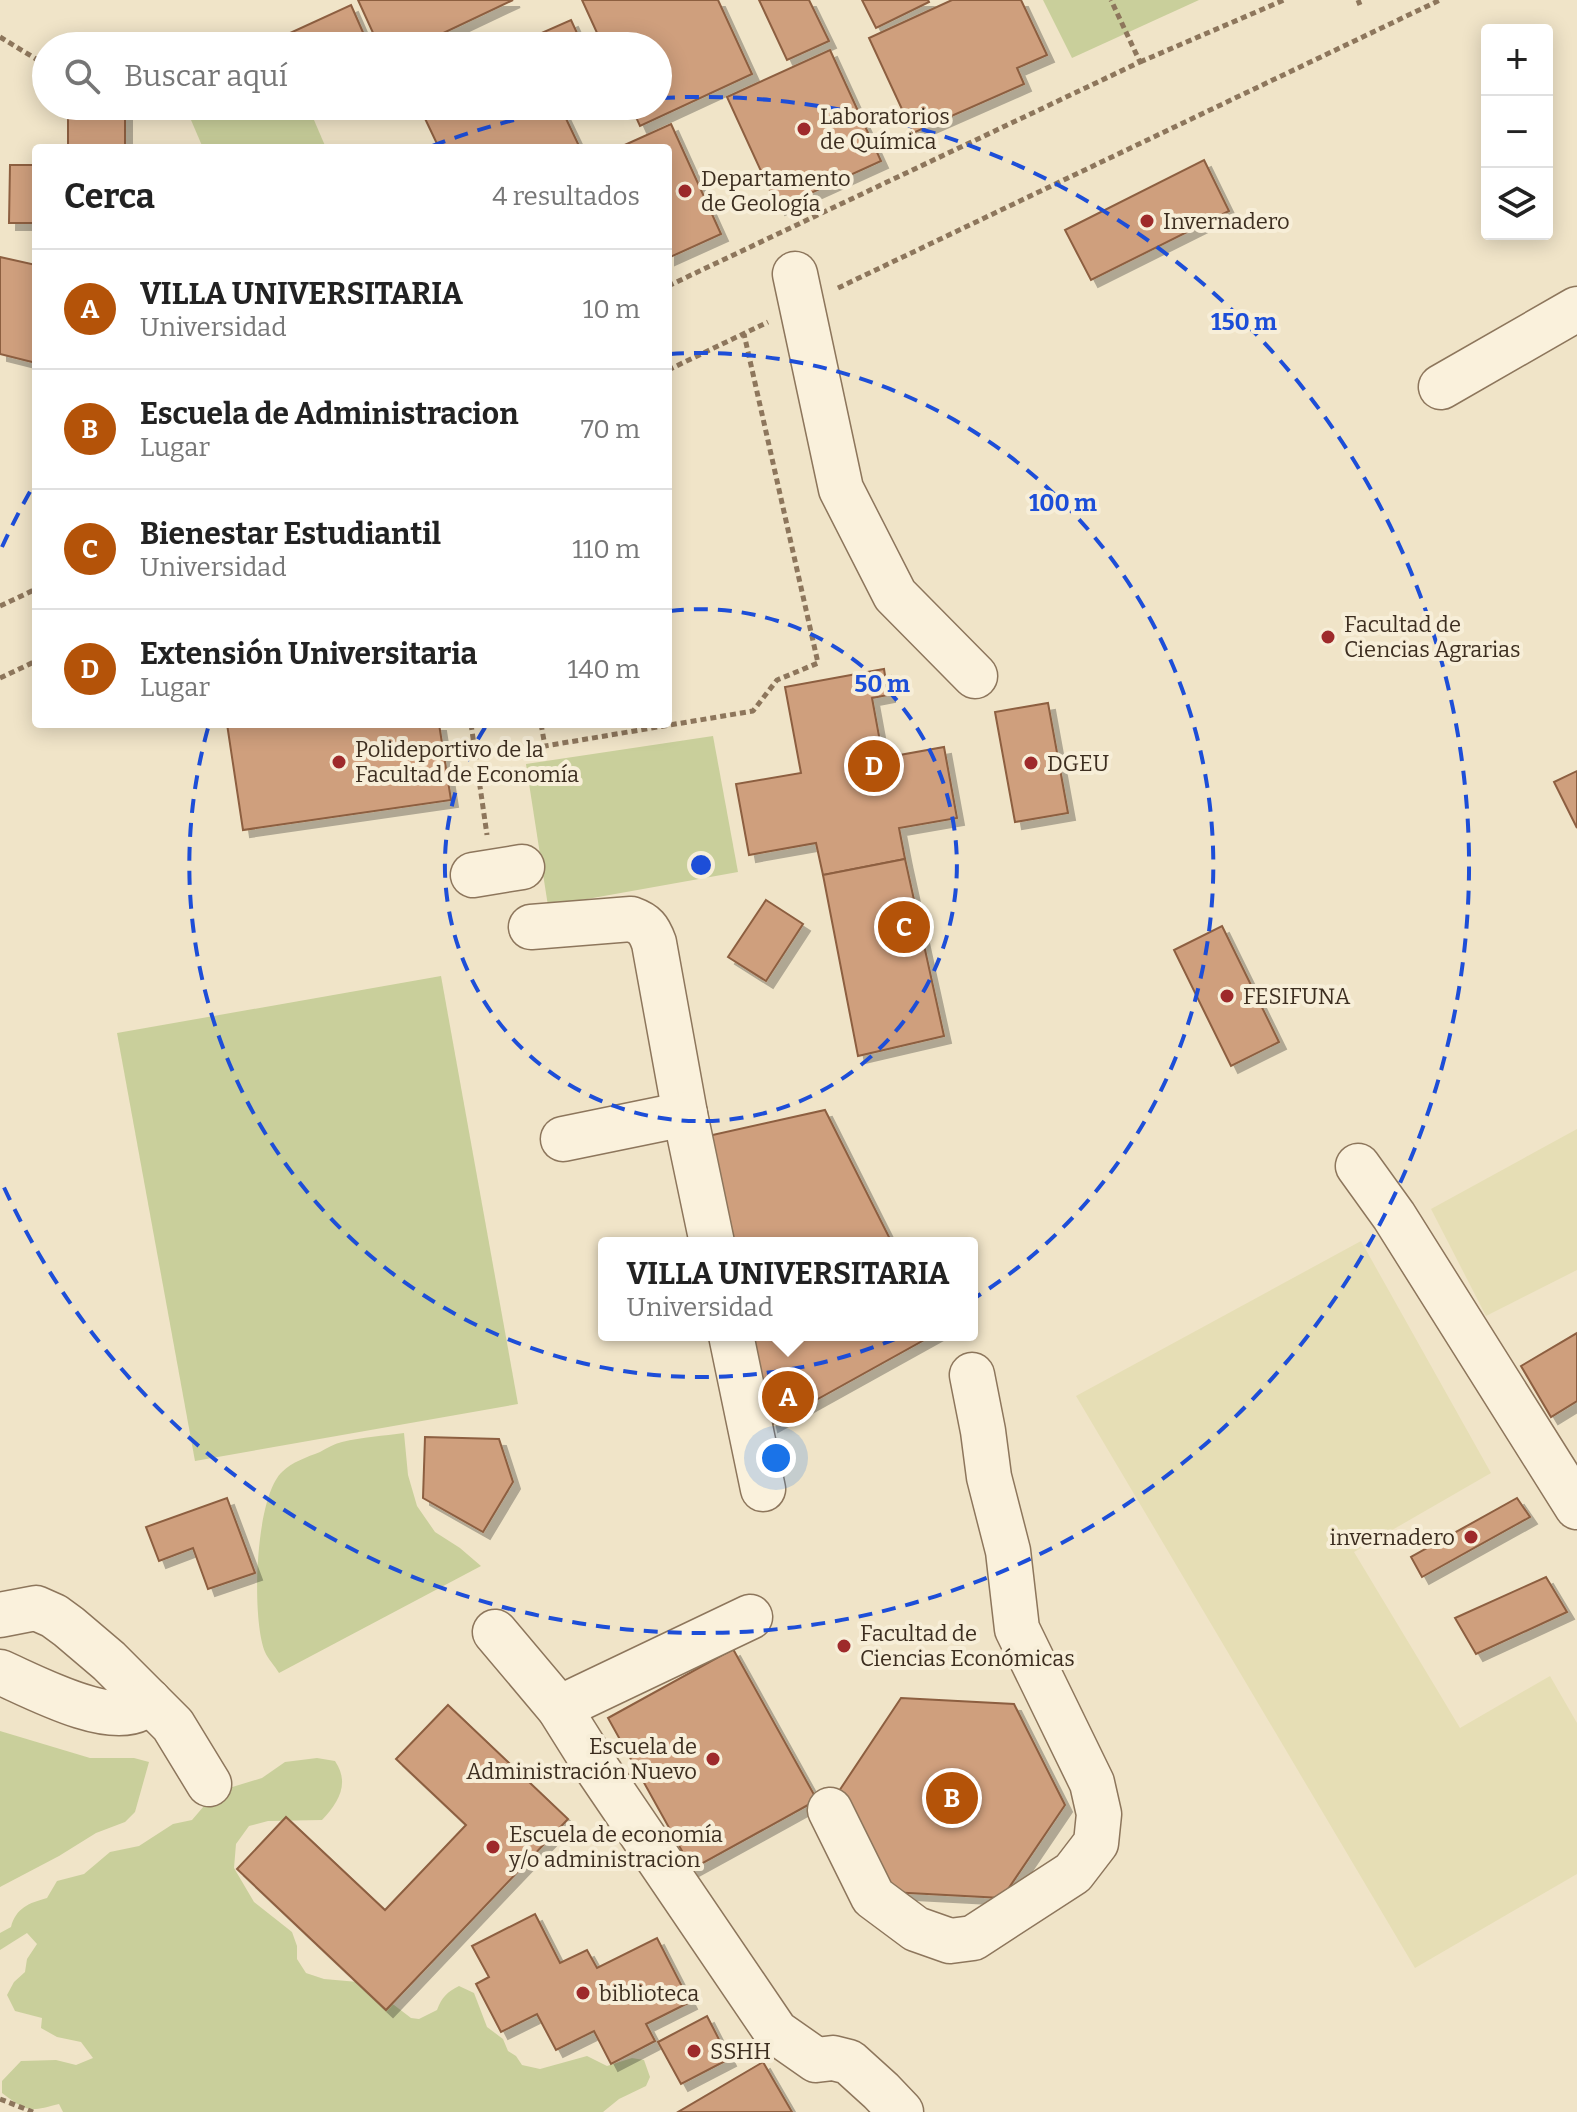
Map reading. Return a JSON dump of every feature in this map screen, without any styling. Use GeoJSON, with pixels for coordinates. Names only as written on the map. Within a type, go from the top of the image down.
{"type":"FeatureCollection","features":[{"type":"Feature","properties":{"kind":"lane"},"geometry":{"type":"LineString","coordinates":[[798,290],[841,489],[895,595],[975,676]]}},
{"type":"Feature","properties":{"kind":"lane"},"geometry":{"type":"LineString","coordinates":[[1441,387],[1577,309]]}},
{"type":"Feature","properties":{"kind":"lane"},"geometry":{"type":"LineString","coordinates":[[531,927],[631,919],[643,923],[649,930],[711,1237]]}},
{"type":"Feature","properties":{"kind":"lane"},"geometry":{"type":"LineString","coordinates":[[563,1139],[685,1114]]}},
{"type":"Feature","properties":{"kind":"lane"},"geometry":{"type":"LineString","coordinates":[[1358,1166],[1394,1216],[1577,1507]]}},
{"type":"Feature","properties":{"kind":"lane"},"geometry":{"type":"LineString","coordinates":[[732,1341],[763,1489]]}},
{"type":"Feature","properties":{"kind":"lane"},"geometry":{"type":"LineString","coordinates":[[830,1810],[873,1897],[916,1929],[950,1941],[973,1938],[1073,1873],[1096,1843],[1099,1814],[1092,1783],[1017,1629],[1008,1551],[989,1477],[972,1375]]}},
{"type":"Feature","properties":{"kind":"lane"},"geometry":{"type":"LineString","coordinates":[[0,1615],[36,1608],[54,1616],[109,1661],[173,1725],[209,1784]]}},
{"type":"Feature","properties":{"kind":"lane"},"geometry":{"type":"LineString","coordinates":[[559,1708],[750,1617]]}},
{"type":"Feature","properties":{"kind":"lane"},"geometry":{"type":"LineString","coordinates":[[495,1632],[559,1708],[776,2032],[816,2060],[833,2058],[849,2062],[901,2112]]}},
{"type":"Feature","properties":{"kind":"lane"},"geometry":{"type":"LineString","coordinates":[[0,1672],[64,1700],[107,1713],[138,1710],[149,1701]]}},
{"type":"Feature","properties":{"kind":"path"},"geometry":{"type":"LineString","coordinates":[[1111,0],[1140,62]]}},
{"type":"Feature","properties":{"kind":"path"},"geometry":{"type":"LineString","coordinates":[[672,284],[1140,62],[1284,0]]}},
{"type":"Feature","properties":{"kind":"path"},"geometry":{"type":"LineString","coordinates":[[672,368],[744,334],[798,290],[1440,0]]}},
{"type":"Feature","properties":{"kind":"path"},"geometry":{"type":"LineString","coordinates":[[0,37],[32,56]]}},
{"type":"Feature","properties":{"kind":"path"},"geometry":{"type":"LineString","coordinates":[[672,725],[753,711],[777,680],[818,663],[744,334]]}},
{"type":"Feature","properties":{"kind":"path"},"geometry":{"type":"LineString","coordinates":[[0,606],[32,591]]}},
{"type":"Feature","properties":{"kind":"path"},"geometry":{"type":"LineString","coordinates":[[0,678],[32,663]]}},
{"type":"Feature","properties":{"kind":"path"},"geometry":{"type":"LineString","coordinates":[[472,728],[496,871]]}},
{"type":"Feature","properties":{"kind":"path"},"geometry":{"type":"LineString","coordinates":[[542,728],[545,746],[652,728]]}},
{"type":"Feature","properties":{"kind":"path"},"geometry":{"type":"LineString","coordinates":[[0,2099],[33,2112]]}},
{"type":"Feature","properties":{"kind":"shaded area"},"geometry":{"type":"Polygon","coordinates":[[[1577,1129],[1577,1270],[1486,1316],[1431,1209],[1577,1129]]]}},
{"type":"Feature","properties":{"kind":"shaded area"},"geometry":{"type":"Polygon","coordinates":[[[1361,1241],[1491,1473],[1354,1552],[1460,1728],[1550,1676],[1577,1723],[1577,1874],[1415,1968],[1076,1396],[1361,1241]]]}},
{"type":"Feature","properties":{"kind":"green space"},"geometry":{"type":"Polygon","coordinates":[[[1043,0],[1199,0],[1072,58],[1043,0]]]}},
{"type":"Feature","properties":{"kind":"green space"},"geometry":{"type":"Polygon","coordinates":[[[191,120],[314,120],[324,144],[201,144],[191,120]]]}},
{"type":"Feature","properties":{"kind":"green space"},"geometry":{"type":"Polygon","coordinates":[[[713,736],[738,872],[548,906],[526,764],[713,736]]]}},
{"type":"Feature","properties":{"kind":"green space"},"geometry":{"type":"Polygon","coordinates":[[[441,976],[518,1404],[195,1461],[117,1033],[441,976]]]}},
{"type":"Feature","properties":{"kind":"green space"},"geometry":{"type":"Polygon","coordinates":[[[404,1433],[408,1475],[417,1506],[435,1532],[481,1566],[279,1673],[265,1652],[257,1587],[261,1531],[273,1486],[290,1465],[336,1444],[404,1433]]]}},
{"type":"Feature","properties":{"kind":"green space"},"geometry":{"type":"Polygon","coordinates":[[[0,1731],[90,1758],[134,1758],[149,1762],[135,1812],[125,1822],[96,1833],[0,1887],[0,1731]]]}},
{"type":"Feature","properties":{"kind":"green space"},"geometry":{"type":"Polygon","coordinates":[[[317,1758],[335,1761],[342,1777],[338,1799],[333,1806],[322,1820],[268,1821],[249,1826],[236,1844],[234,1868],[254,1902],[292,1932],[297,1959],[306,1973],[324,1979],[358,1982],[364,1989],[411,2018],[419,2019],[437,2010],[445,1995],[459,1986],[474,1993],[487,2027],[503,2039],[508,2051],[522,2065],[540,2069],[587,2056],[607,2066],[632,2058],[644,2060],[650,2077],[646,2086],[619,2099],[603,2112],[63,2112],[59,2104],[29,2109],[2,2093],[2,2081],[21,2061],[56,2060],[76,2065],[93,2058],[81,2042],[57,2037],[41,2028],[42,2018],[15,2011],[7,1995],[14,1982],[25,1972],[27,1959],[37,1944],[27,1933],[0,1950],[0,1933],[11,1927],[20,1911],[29,1904],[47,1898],[57,1881],[84,1874],[110,1852],[139,1846],[173,1824],[192,1820],[216,1792],[262,1778],[285,1762],[317,1758]]]}},
{"type":"Feature","properties":{"kind":"building"},"geometry":{"type":"Polygon","coordinates":[[[358,0],[513,0],[446,32],[373,32],[358,0]]]}},
{"type":"Feature","properties":{"kind":"building"},"geometry":{"type":"Polygon","coordinates":[[[582,0],[718,0],[752,74],[672,111],[672,32],[597,32],[582,0]]]}},
{"type":"Feature","properties":{"kind":"building"},"geometry":{"type":"Polygon","coordinates":[[[759,0],[809,0],[829,41],[787,60],[759,0]]]}},
{"type":"Feature","properties":{"kind":"building"},"geometry":{"type":"Polygon","coordinates":[[[862,0],[928,0],[929,2],[876,28],[862,0]]]}},
{"type":"Feature","properties":{"kind":"building"},"geometry":{"type":"Polygon","coordinates":[[[952,0],[1021,0],[1047,55],[1017,68],[1024,84],[913,133],[869,38],[952,0]]]}},
{"type":"Feature","properties":{"kind":"building"},"geometry":{"type":"Polygon","coordinates":[[[351,5],[363,32],[292,32],[351,5]]]}},
{"type":"Feature","properties":{"kind":"building"},"geometry":{"type":"Polygon","coordinates":[[[571,20],[577,32],[544,32],[571,20]]]}},
{"type":"Feature","properties":{"kind":"building","name":"Laboratorios de Química"},"geometry":{"type":"Polygon","coordinates":[[[830,50],[881,161],[778,208],[727,97],[830,50]]]}},
{"type":"Feature","properties":{"kind":"building"},"geometry":{"type":"Polygon","coordinates":[[[68,120],[125,120],[125,144],[68,144],[68,120]]]}},
{"type":"Feature","properties":{"kind":"building"},"geometry":{"type":"Polygon","coordinates":[[[426,120],[567,120],[578,144],[437,144],[426,120]]]}},
{"type":"Feature","properties":{"kind":"building"},"geometry":{"type":"Polygon","coordinates":[[[637,120],[653,120],[640,126],[637,120]]]}},
{"type":"Feature","properties":{"kind":"building","name":"Departamento de Geología"},"geometry":{"type":"Polygon","coordinates":[[[671,124],[721,234],[672,256],[672,144],[627,144],[671,124]]]}},
{"type":"Feature","properties":{"kind":"building","name":"Invernadero"},"geometry":{"type":"Polygon","coordinates":[[[1204,160],[1229,211],[1091,280],[1065,230],[1204,160]]]}},
{"type":"Feature","properties":{"kind":"building"},"geometry":{"type":"Polygon","coordinates":[[[10,165],[32,165],[32,223],[9,223],[10,165]]]}},
{"type":"Feature","properties":{"kind":"building"},"geometry":{"type":"Polygon","coordinates":[[[0,257],[32,264],[32,362],[0,354],[0,257]]]}},
{"type":"Feature","properties":{"kind":"building"},"geometry":{"type":"Polygon","coordinates":[[[884,669],[888,695],[872,698],[883,758],[944,747],[957,818],[899,828],[905,859],[823,875],[816,843],[749,855],[736,784],[801,773],[785,687],[884,669]]]}},
{"type":"Feature","properties":{"kind":"building","name":"DGEU"},"geometry":{"type":"Polygon","coordinates":[[[1048,703],[1068,813],[1015,822],[995,712],[1048,703]]]}},
{"type":"Feature","properties":{"kind":"building","name":"Polideportivo de la Facultad de Economía"},"geometry":{"type":"Polygon","coordinates":[[[228,728],[440,728],[451,800],[243,830],[228,728]]]}},
{"type":"Feature","properties":{"kind":"building"},"geometry":{"type":"Polygon","coordinates":[[[1577,771],[1577,828],[1554,782],[1577,771]]]}},
{"type":"Feature","properties":{"kind":"building"},"geometry":{"type":"Polygon","coordinates":[[[905,859],[944,1036],[858,1056],[823,875],[905,859]]]}},
{"type":"Feature","properties":{"kind":"building"},"geometry":{"type":"Polygon","coordinates":[[[766,900],[803,924],[766,981],[728,957],[766,900]]]}},
{"type":"Feature","properties":{"kind":"building","name":"FESIFUNA"},"geometry":{"type":"Polygon","coordinates":[[[1222,926],[1279,1042],[1231,1066],[1174,950],[1222,926]]]}},
{"type":"Feature","properties":{"kind":"building"},"geometry":{"type":"Polygon","coordinates":[[[825,1110],[889,1237],[730,1237],[708,1136],[825,1110]]]}},
{"type":"Feature","properties":{"kind":"building"},"geometry":{"type":"Polygon","coordinates":[[[1577,1333],[1577,1401],[1551,1417],[1521,1366],[1577,1333]]]}},
{"type":"Feature","properties":{"kind":"building"},"geometry":{"type":"Polygon","coordinates":[[[752,1341],[922,1341],[771,1425],[752,1341]]]}},
{"type":"Feature","properties":{"kind":"building"},"geometry":{"type":"Polygon","coordinates":[[[425,1437],[499,1439],[513,1482],[483,1532],[423,1498],[425,1437]]]}},
{"type":"Feature","properties":{"kind":"building"},"geometry":{"type":"Polygon","coordinates":[[[227,1498],[255,1573],[208,1589],[193,1548],[159,1561],[146,1527],[227,1498]]]}},
{"type":"Feature","properties":{"kind":"building","name":"invernadero"},"geometry":{"type":"Polygon","coordinates":[[[1517,1498],[1530,1517],[1422,1577],[1411,1557],[1517,1498]]]}},
{"type":"Feature","properties":{"kind":"building"},"geometry":{"type":"Polygon","coordinates":[[[1546,1577],[1567,1612],[1476,1654],[1455,1618],[1546,1577]]]}},
{"type":"Feature","properties":{"kind":"building","name":"Escuela de Administración Nuevo"},"geometry":{"type":"Polygon","coordinates":[[[733,1649],[817,1800],[692,1869],[608,1718],[733,1649]]]}},
{"type":"Feature","properties":{"kind":"building"},"geometry":{"type":"Polygon","coordinates":[[[901,1698],[1014,1704],[1065,1805],[1002,1898],[890,1892],[839,1791],[901,1698]]]}},
{"type":"Feature","properties":{"kind":"building","name":"Escuela de economía y/o administracion"},"geometry":{"type":"Polygon","coordinates":[[[448,1705],[568,1819],[386,2010],[237,1869],[286,1817],[385,1910],[466,1825],[396,1759],[448,1705]]]}},
{"type":"Feature","properties":{"kind":"building","name":"biblioteca"},"geometry":{"type":"Polygon","coordinates":[[[535,1914],[560,1963],[587,1950],[597,1968],[657,1938],[690,2002],[646,2024],[655,2041],[611,2064],[594,2031],[556,2050],[537,2014],[501,2032],[476,1984],[489,1977],[472,1946],[535,1914]]]}},
{"type":"Feature","properties":{"kind":"building","name":"SSHH"},"geometry":{"type":"Polygon","coordinates":[[[707,2016],[729,2059],[681,2084],[658,2042],[707,2016]]]}},
{"type":"Feature","properties":{"kind":"building"},"geometry":{"type":"Polygon","coordinates":[[[763,2062],[792,2112],[678,2112],[763,2062]]]}},
{"type":"Feature","properties":{"kind":"place","name":"Laboratorios de Química"},"geometry":{"type":"Point","coordinates":[804,129]}},
{"type":"Feature","properties":{"kind":"place","name":"Departamento de Geología"},"geometry":{"type":"Point","coordinates":[685,191]}},
{"type":"Feature","properties":{"kind":"place","name":"Invernadero"},"geometry":{"type":"Point","coordinates":[1147,221]}},
{"type":"Feature","properties":{"kind":"place","name":"Facultad de Ciencias Agrarias"},"geometry":{"type":"Point","coordinates":[1328,637]}},
{"type":"Feature","properties":{"kind":"place","name":"Polideportivo de la Facultad de Economía"},"geometry":{"type":"Point","coordinates":[339,762]}},
{"type":"Feature","properties":{"kind":"place","name":"DGEU"},"geometry":{"type":"Point","coordinates":[1031,763]}},
{"type":"Feature","properties":{"kind":"place","name":"Extensión Universitaria"},"geometry":{"type":"Point","coordinates":[874,766]}},
{"type":"Feature","properties":{"kind":"place","name":"Bienestar Estudiantil"},"geometry":{"type":"Point","coordinates":[904,927]}},
{"type":"Feature","properties":{"kind":"place","name":"FESIFUNA"},"geometry":{"type":"Point","coordinates":[1227,996]}},
{"type":"Feature","properties":{"kind":"place","name":"VILLA UNIVERSITARIA"},"geometry":{"type":"Point","coordinates":[788,1397]}},
{"type":"Feature","properties":{"kind":"place","name":"invernadero"},"geometry":{"type":"Point","coordinates":[1471,1537]}},
{"type":"Feature","properties":{"kind":"place","name":"Facultad de Ciencias Económicas"},"geometry":{"type":"Point","coordinates":[844,1646]}},
{"type":"Feature","properties":{"kind":"place","name":"Escuela de Administración Nuevo"},"geometry":{"type":"Point","coordinates":[713,1759]}},
{"type":"Feature","properties":{"kind":"place","name":"Escuela de Administracion"},"geometry":{"type":"Point","coordinates":[952,1798]}},
{"type":"Feature","properties":{"kind":"place","name":"Escuela de economía y/o administracion"},"geometry":{"type":"Point","coordinates":[493,1847]}},
{"type":"Feature","properties":{"kind":"place","name":"biblioteca"},"geometry":{"type":"Point","coordinates":[583,1993]}},
{"type":"Feature","properties":{"kind":"place","name":"SSHH"},"geometry":{"type":"Point","coordinates":[694,2051]}}]}
